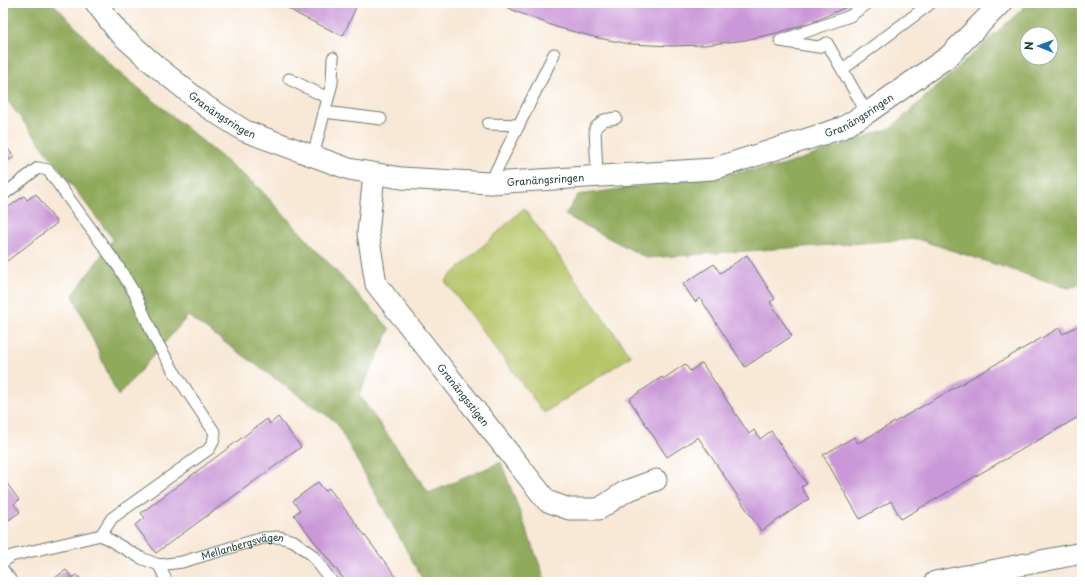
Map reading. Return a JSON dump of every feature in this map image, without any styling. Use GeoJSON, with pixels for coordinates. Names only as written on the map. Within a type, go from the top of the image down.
{"type":"FeatureCollection","features":[{"type":"Feature","properties":{"kind":"street","name":"Granängsringen"},"geometry":{"type":"LineString","coordinates":[[96,3],[118,32],[156,66],[207,108],[245,131],[350,170],[401,178],[490,183],[713,169],[842,128],[867,113],[949,56],[1001,3]]}},
{"type":"Feature","properties":{"kind":"street","name":"Granängsstigen"},"geometry":{"type":"LineString","coordinates":[[374,174],[368,233],[376,284],[547,501],[569,509],[599,508],[626,491],[656,480]]}},
{"type":"Feature","properties":{"kind":"street"},"geometry":{"type":"LineString","coordinates":[[935,582],[1082,553]]}},
{"type":"Feature","properties":{"kind":"lane"},"geometry":{"type":"LineString","coordinates":[[867,113],[827,43],[818,47],[780,41],[850,16],[868,3]]}},
{"type":"Feature","properties":{"kind":"lane"},"geometry":{"type":"LineString","coordinates":[[843,70],[931,3]]}},
{"type":"Feature","properties":{"kind":"lane"},"geometry":{"type":"LineString","coordinates":[[490,183],[554,54]]}},
{"type":"Feature","properties":{"kind":"lane"},"geometry":{"type":"LineString","coordinates":[[313,156],[332,83],[333,58]]}},
{"type":"Feature","properties":{"kind":"lane"},"geometry":{"type":"LineString","coordinates":[[288,79],[328,98]]}},
{"type":"Feature","properties":{"kind":"lane"},"geometry":{"type":"LineString","coordinates":[[324,112],[380,119]]}},
{"type":"Feature","properties":{"kind":"lane"},"geometry":{"type":"LineString","coordinates":[[597,176],[595,128],[604,120],[616,118]]}},
{"type":"Feature","properties":{"kind":"lane"},"geometry":{"type":"LineString","coordinates":[[488,124],[519,125]]}},
{"type":"Feature","properties":{"kind":"lane"},"geometry":{"type":"LineString","coordinates":[[3,195],[38,168],[48,170],[118,266],[134,294],[155,339],[173,370],[215,433],[213,442],[209,449],[112,518],[101,535],[11,556],[3,562]]}},
{"type":"Feature","properties":{"kind":"lane","name":"Mellanbergsvägen"},"geometry":{"type":"LineString","coordinates":[[101,535],[141,558],[159,565],[182,562],[263,538],[279,537],[294,541],[312,555],[332,582]]}},
{"type":"Feature","properties":{"kind":"lane"},"geometry":{"type":"LineString","coordinates":[[159,565],[167,582]]}},
{"type":"Feature","properties":{"kind":"lane"},"geometry":{"type":"LineString","coordinates":[[3,570],[12,582]]}},
{"type":"Feature","properties":{"kind":"green space"},"geometry":{"type":"Polygon","coordinates":[[[3,3],[53,3],[111,65],[259,188],[390,329],[359,395],[429,493],[501,462],[546,582],[424,582],[336,422],[188,316],[118,396],[73,295],[113,239],[3,95],[3,3]]]}},
{"type":"Feature","properties":{"kind":"green space"},"geometry":{"type":"Polygon","coordinates":[[[1029,3],[1082,3],[1082,284],[1068,288],[917,239],[647,258],[565,215],[578,195],[782,166],[891,128],[1029,3]]]}},
{"type":"Feature","properties":{"kind":"green space"},"geometry":{"type":"Polygon","coordinates":[[[524,208],[631,356],[544,413],[445,281],[524,208]]]}},
{"type":"Feature","properties":{"kind":"building"},"geometry":{"type":"Polygon","coordinates":[[[280,3],[358,3],[343,36],[299,15],[280,3]]]}},
{"type":"Feature","properties":{"kind":"building"},"geometry":{"type":"Polygon","coordinates":[[[499,3],[635,3],[671,5],[715,3],[855,3],[815,21],[777,33],[745,40],[705,45],[670,46],[630,44],[598,38],[556,27],[517,12],[499,3]]]}},
{"type":"Feature","properties":{"kind":"building"},"geometry":{"type":"Polygon","coordinates":[[[3,142],[14,157],[3,164],[3,142]]]}},
{"type":"Feature","properties":{"kind":"building"},"geometry":{"type":"Polygon","coordinates":[[[36,194],[57,223],[3,264],[3,211],[24,196],[27,200],[36,194]]]}},
{"type":"Feature","properties":{"kind":"building"},"geometry":{"type":"Polygon","coordinates":[[[747,255],[775,299],[770,302],[792,336],[745,367],[700,298],[695,302],[683,284],[714,264],[720,273],[747,255]]]}},
{"type":"Feature","properties":{"kind":"building"},"geometry":{"type":"Polygon","coordinates":[[[1081,324],[1082,415],[901,519],[891,501],[860,519],[823,455],[854,437],[858,443],[1059,328],[1063,334],[1081,324]]]}},
{"type":"Feature","properties":{"kind":"building"},"geometry":{"type":"Polygon","coordinates":[[[702,363],[749,434],[754,430],[760,439],[771,431],[807,484],[801,487],[809,499],[761,531],[698,437],[667,457],[629,399],[685,364],[690,371],[702,363]]]}},
{"type":"Feature","properties":{"kind":"building"},"geometry":{"type":"Polygon","coordinates":[[[278,417],[301,447],[156,553],[135,525],[145,518],[141,513],[267,419],[270,424],[278,417]]]}},
{"type":"Feature","properties":{"kind":"building"},"geometry":{"type":"Polygon","coordinates":[[[3,478],[19,500],[14,504],[20,512],[3,524],[3,478]]]}},
{"type":"Feature","properties":{"kind":"building"},"geometry":{"type":"Polygon","coordinates":[[[318,482],[325,491],[329,488],[400,582],[346,582],[294,515],[300,510],[293,501],[318,482]]]}},
{"type":"Feature","properties":{"kind":"building"},"geometry":{"type":"Polygon","coordinates":[[[66,570],[72,578],[77,575],[82,582],[49,582],[66,570]]]}}]}
